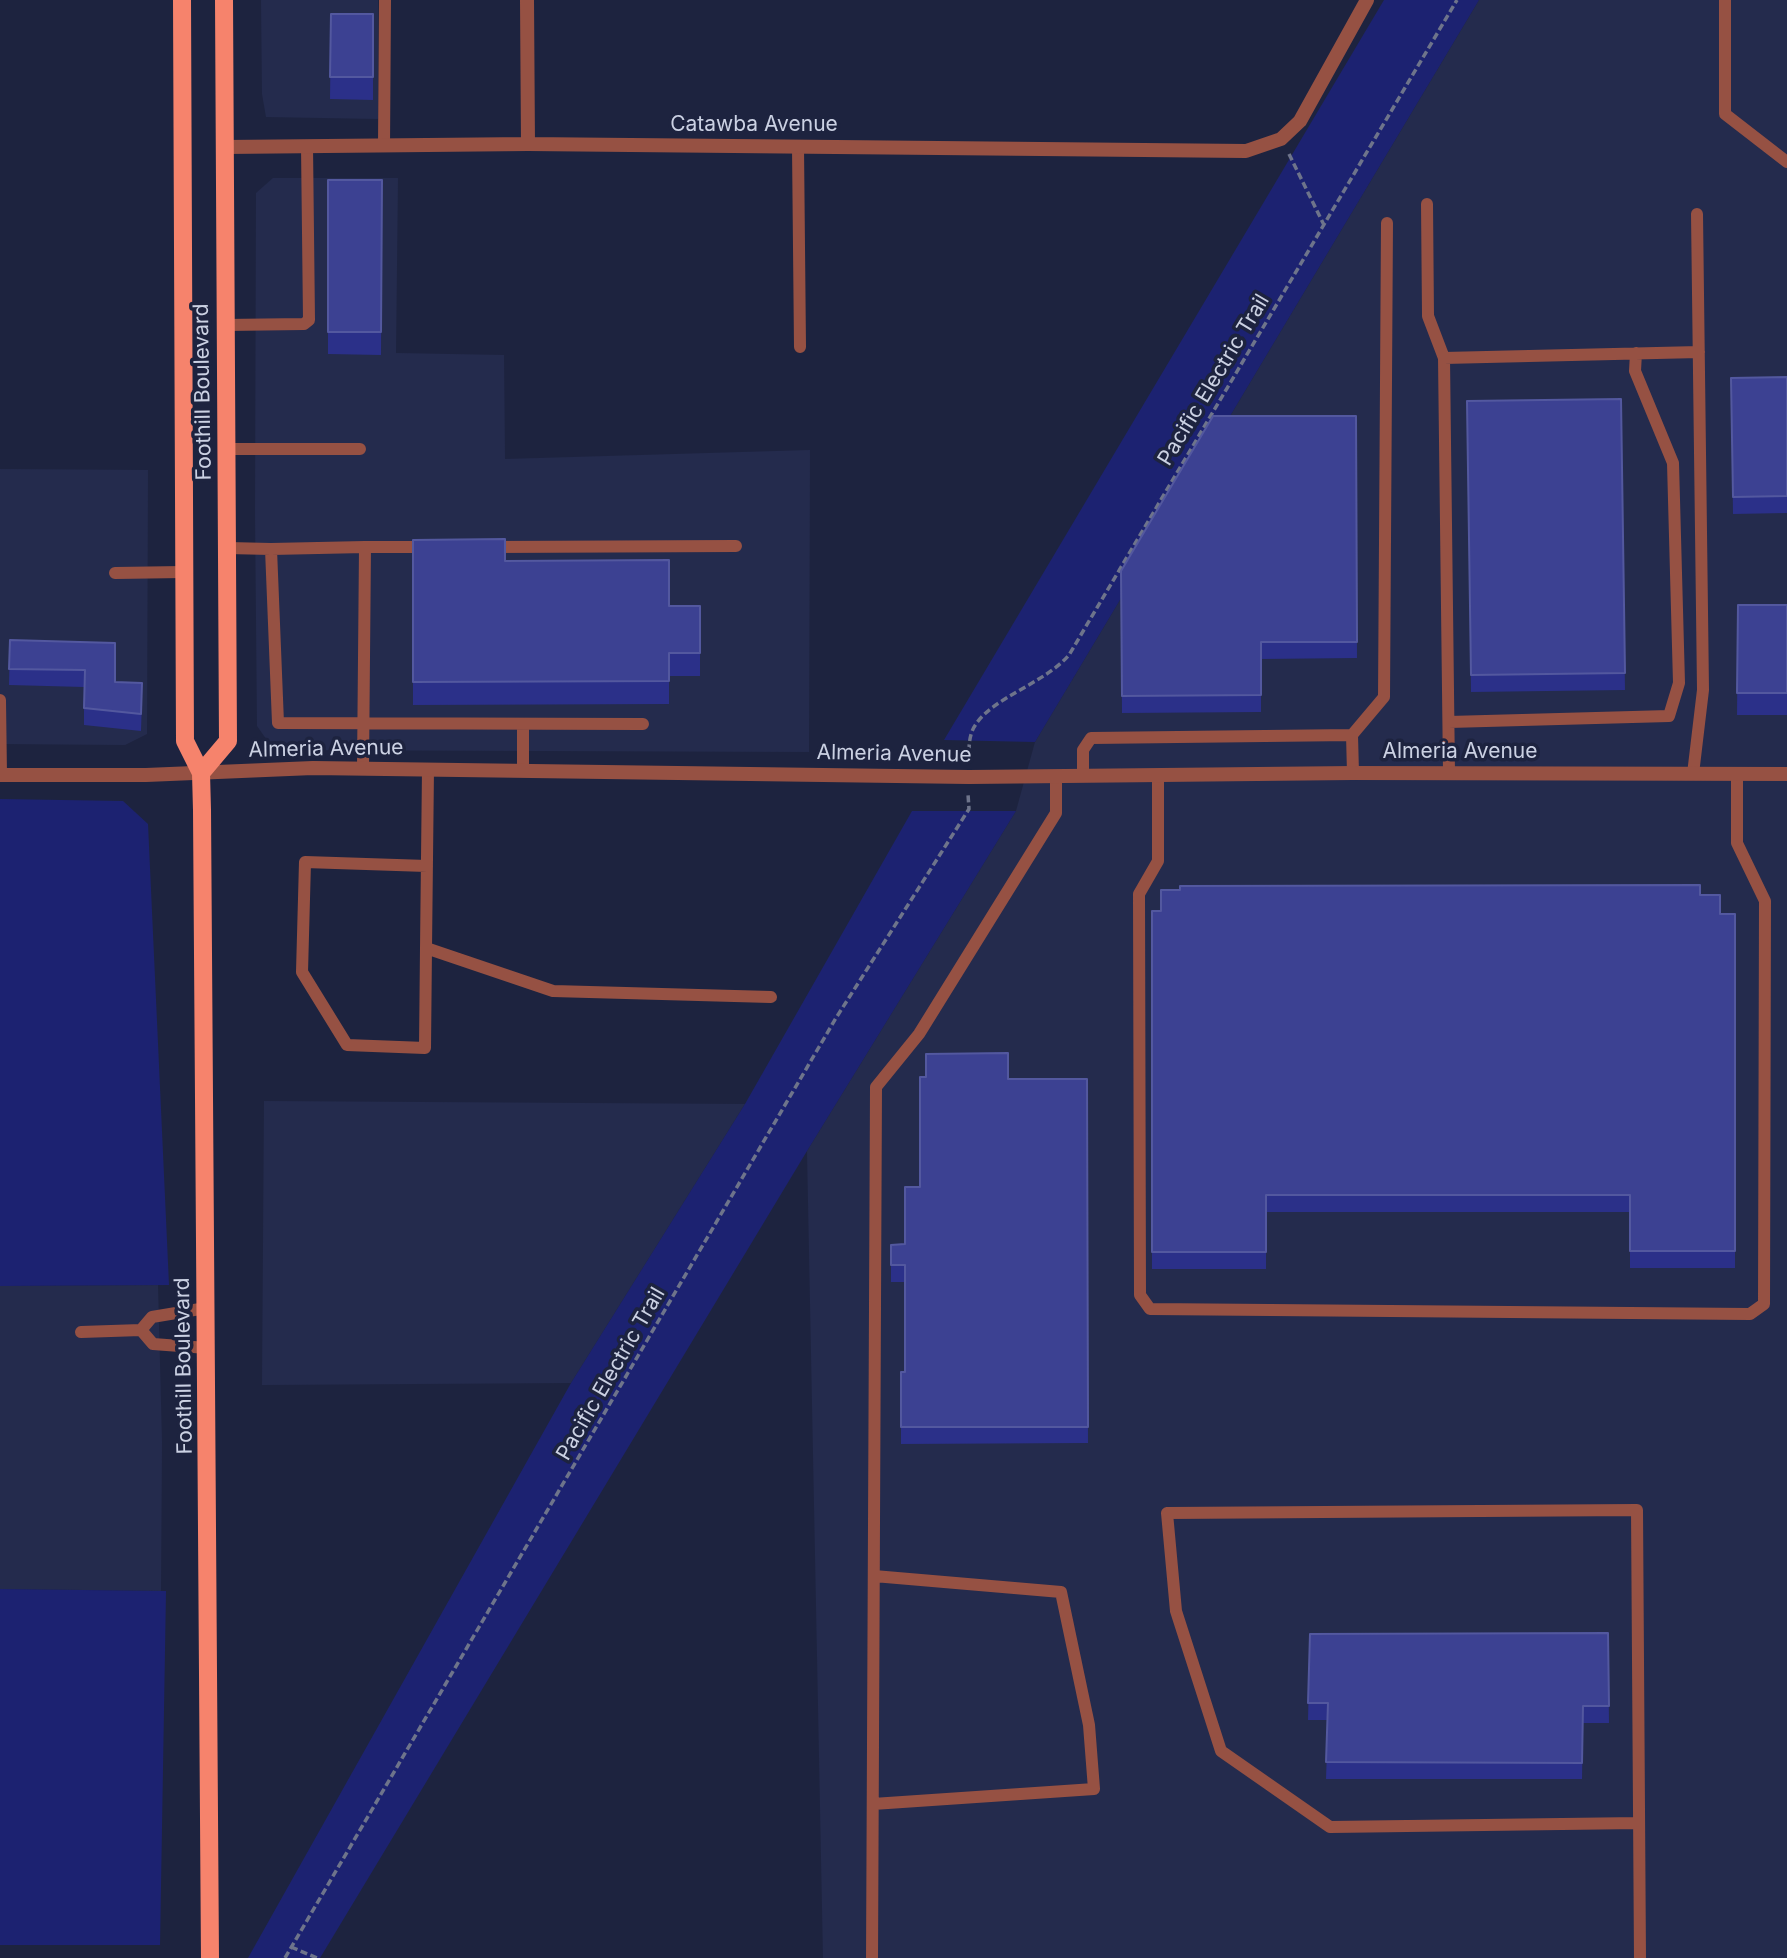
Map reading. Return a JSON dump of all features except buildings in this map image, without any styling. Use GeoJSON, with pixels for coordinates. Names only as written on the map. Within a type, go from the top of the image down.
{"type":"FeatureCollection","features":[{"type":"Feature","properties":{"kind":"main road","name":"Foothill Boulevard"},"geometry":{"type":"LineString","coordinates":[[182,0],[185,741],[201,773],[210,1958]]}},
{"type":"Feature","properties":{"kind":"main road","name":"Foothill Boulevard"},"geometry":{"type":"LineString","coordinates":[[201,773],[228,741],[224,0]]}},
{"type":"Feature","properties":{"kind":"street"},"geometry":{"type":"LineString","coordinates":[[527,0],[528,145]]}},
{"type":"Feature","properties":{"kind":"street"},"geometry":{"type":"LineString","coordinates":[[1281,139],[1300,121],[1367,0]]}},
{"type":"Feature","properties":{"kind":"street","name":"Catawba Avenue"},"geometry":{"type":"LineString","coordinates":[[225,147],[528,145],[1246,151],[1281,139]]}},
{"type":"Feature","properties":{"kind":"street","name":"Almeria Avenue"},"geometry":{"type":"LineString","coordinates":[[0,775],[363,768],[969,777],[1353,773],[1787,774]]}},
{"type":"Feature","properties":{"kind":"lane"},"geometry":{"type":"LineString","coordinates":[[384,146],[385,0]]}},
{"type":"Feature","properties":{"kind":"lane"},"geometry":{"type":"LineString","coordinates":[[1725,0],[1725,114],[1787,162]]}},
{"type":"Feature","properties":{"kind":"lane"},"geometry":{"type":"LineString","coordinates":[[225,325],[304,324],[309,320],[307,146]]}},
{"type":"Feature","properties":{"kind":"lane"},"geometry":{"type":"LineString","coordinates":[[798,147],[800,347]]}},
{"type":"Feature","properties":{"kind":"lane"},"geometry":{"type":"LineString","coordinates":[[1427,204],[1428,316],[1444,358],[1449,773]]}},
{"type":"Feature","properties":{"kind":"lane"},"geometry":{"type":"LineString","coordinates":[[1693,774],[1693,751],[1703,690],[1697,214]]}},
{"type":"Feature","properties":{"kind":"lane"},"geometry":{"type":"LineString","coordinates":[[1353,773],[1352,734],[1384,697],[1387,223]]}},
{"type":"Feature","properties":{"kind":"lane"},"geometry":{"type":"LineString","coordinates":[[1444,358],[1699,352]]}},
{"type":"Feature","properties":{"kind":"lane"},"geometry":{"type":"LineString","coordinates":[[1449,722],[1669,716],[1679,683],[1673,463],[1635,371],[1636,353]]}},
{"type":"Feature","properties":{"kind":"lane"},"geometry":{"type":"LineString","coordinates":[[226,449],[360,449]]}},
{"type":"Feature","properties":{"kind":"lane"},"geometry":{"type":"LineString","coordinates":[[475,547],[736,546]]}},
{"type":"Feature","properties":{"kind":"lane"},"geometry":{"type":"LineString","coordinates":[[363,768],[365,547]]}},
{"type":"Feature","properties":{"kind":"lane"},"geometry":{"type":"LineString","coordinates":[[228,548],[447,547]]}},
{"type":"Feature","properties":{"kind":"lane"},"geometry":{"type":"LineString","coordinates":[[271,549],[278,723],[643,724]]}},
{"type":"Feature","properties":{"kind":"lane"},"geometry":{"type":"LineString","coordinates":[[116,573],[183,572]]}},
{"type":"Feature","properties":{"kind":"lane"},"geometry":{"type":"LineString","coordinates":[[0,700],[0,775]]}},
{"type":"Feature","properties":{"kind":"lane"},"geometry":{"type":"LineString","coordinates":[[523,725],[523,769]]}},
{"type":"Feature","properties":{"kind":"lane"},"geometry":{"type":"LineString","coordinates":[[1083,775],[1083,750],[1091,738],[1352,734]]}},
{"type":"Feature","properties":{"kind":"lane"},"geometry":{"type":"LineString","coordinates":[[426,866],[305,862],[302,972],[347,1045],[425,1048],[428,769]]}},
{"type":"Feature","properties":{"kind":"lane"},"geometry":{"type":"LineString","coordinates":[[1158,775],[1158,861],[1139,894],[1140,1296],[1150,1308],[1750,1314],[1764,1304],[1765,901],[1737,843],[1737,774]]}},
{"type":"Feature","properties":{"kind":"lane"},"geometry":{"type":"LineString","coordinates":[[872,1958],[876,1087],[919,1034],[1056,813],[1056,776]]}},
{"type":"Feature","properties":{"kind":"lane"},"geometry":{"type":"LineString","coordinates":[[426,948],[553,991],[771,997]]}},
{"type":"Feature","properties":{"kind":"lane"},"geometry":{"type":"LineString","coordinates":[[141,1331],[152,1317],[206,1308]]}},
{"type":"Feature","properties":{"kind":"lane"},"geometry":{"type":"LineString","coordinates":[[81,1332],[141,1331],[153,1344],[206,1348]]}},
{"type":"Feature","properties":{"kind":"lane"},"geometry":{"type":"LineString","coordinates":[[1639,1823],[1330,1827],[1221,1751],[1176,1611],[1167,1513],[1637,1510],[1640,1958]]}},
{"type":"Feature","properties":{"kind":"lane"},"geometry":{"type":"LineString","coordinates":[[873,1804],[1094,1789],[1089,1725],[1061,1592],[874,1576]]}},
{"type":"Feature","properties":{"kind":"path","name":"Pacific Electric Trail"},"geometry":{"type":"LineString","coordinates":[[969,747],[972,732],[981,718],[1058,668],[1069,655],[1457,0]]}},
{"type":"Feature","properties":{"kind":"path"},"geometry":{"type":"LineString","coordinates":[[1281,139],[1324,225]]}},
{"type":"Feature","properties":{"kind":"path","name":"Pacific Electric Trail"},"geometry":{"type":"LineString","coordinates":[[285,1958],[836,1018],[969,809]]}},
{"type":"Feature","properties":{"kind":"path"},"geometry":{"type":"LineString","coordinates":[[291,1947],[317,1958]]}},
{"type":"Feature","properties":{"kind":"shaded area"},"geometry":{"type":"Polygon","coordinates":[[[261,0],[378,0],[378,119],[266,117],[262,94],[261,0]]]}},
{"type":"Feature","properties":{"kind":"shaded area"},"geometry":{"type":"Polygon","coordinates":[[[1384,0],[1479,0],[1035,742],[944,740],[1384,0]]]}},
{"type":"Feature","properties":{"kind":"shaded area"},"geometry":{"type":"Polygon","coordinates":[[[1479,0],[1787,0],[1787,1958],[823,1958],[807,1151],[1016,811],[1035,742],[1479,0]]]}},
{"type":"Feature","properties":{"kind":"shaded area"},"geometry":{"type":"Polygon","coordinates":[[[273,178],[398,178],[396,353],[504,355],[505,459],[810,450],[809,752],[274,750],[257,726],[255,513],[256,193],[273,178]]]}},
{"type":"Feature","properties":{"kind":"shaded area"},"geometry":{"type":"Polygon","coordinates":[[[0,469],[148,470],[147,734],[125,745],[0,744],[0,469]]]}},
{"type":"Feature","properties":{"kind":"shaded area"},"geometry":{"type":"Polygon","coordinates":[[[0,799],[123,801],[148,824],[169,1285],[0,1286],[0,799]]]}},
{"type":"Feature","properties":{"kind":"shaded area"},"geometry":{"type":"Polygon","coordinates":[[[912,811],[1016,811],[807,1151],[320,1958],[248,1958],[571,1383],[745,1104],[912,811]]]}},
{"type":"Feature","properties":{"kind":"shaded area"},"geometry":{"type":"Polygon","coordinates":[[[264,1101],[745,1104],[571,1383],[262,1385],[264,1101]]]}},
{"type":"Feature","properties":{"kind":"shaded area"},"geometry":{"type":"Polygon","coordinates":[[[158,1285],[162,1442],[161,1591],[0,1589],[0,1286],[158,1285]]]}},
{"type":"Feature","properties":{"kind":"shaded area"},"geometry":{"type":"Polygon","coordinates":[[[0,1589],[166,1591],[160,1945],[0,1945],[0,1589]]]}}]}
